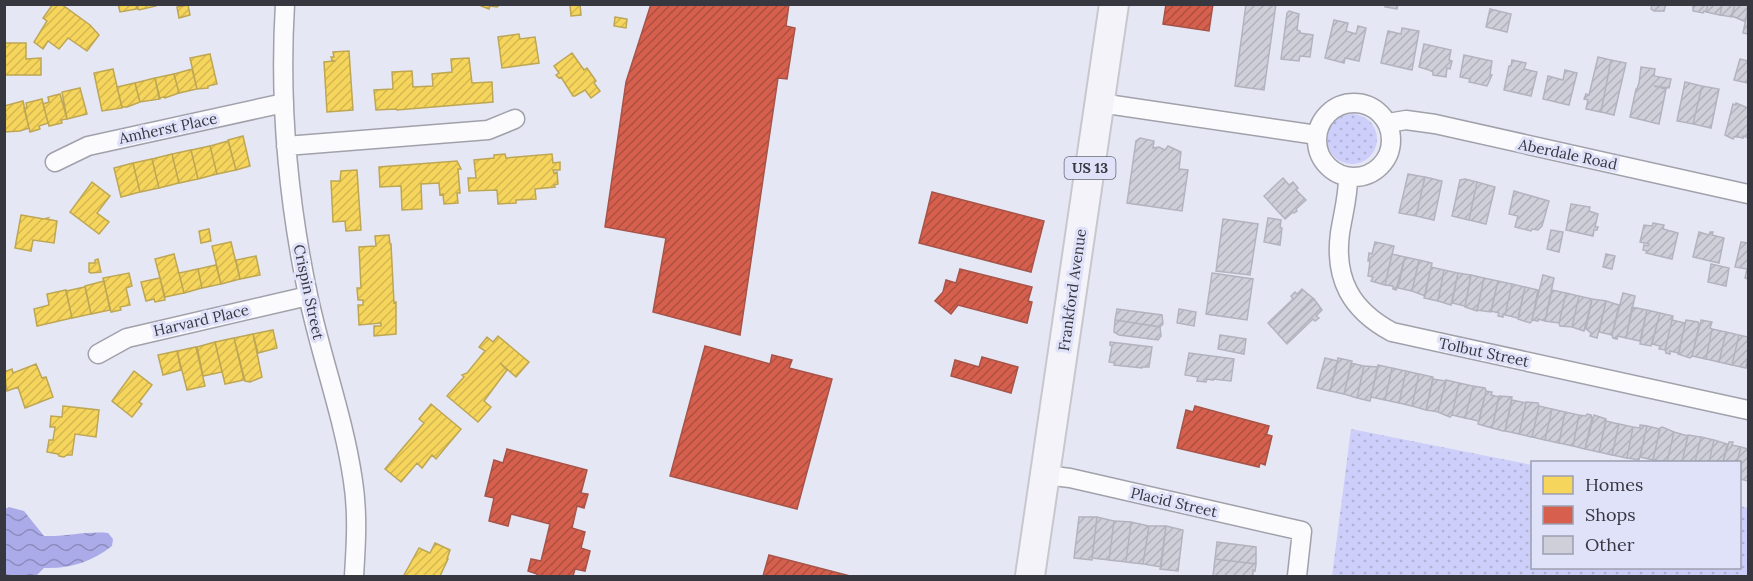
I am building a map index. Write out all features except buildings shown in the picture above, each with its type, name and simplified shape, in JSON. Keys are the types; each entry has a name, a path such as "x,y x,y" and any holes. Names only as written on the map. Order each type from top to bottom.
{"main road":[{"name":"Frankford Avenue","path":"1030,576 1114,4"}],"street":[{"name":"Crispin Street","path":"285,4 284,103 294,221 308,296 353,481 357,514 354,576"},
{"name":"Amherst Place","path":"55,162 88,146 284,103"},
{"path":"1100,103 1317,135"},
{"path":"1355,103 1368,105 1379,112 1388,123 1392,143 1384,162 1368,175 1348,178 1334,172 1323,163 1317,149 1317,135 1321,122 1329,111 1341,105 1355,103"},
{"path":"286,146 488,130 515,119"},
{"name":"Aberdale Road","path":"1388,123 1406,120 1435,124 1749,194"},
{"name":"Tolbut Street","path":"1348,178 1348,192 1338,254 1342,279 1354,301 1368,317 1392,332 1749,410"},
{"name":"Harvard Place","path":"98,354 127,338 308,296"},
{"name":"Placid Street","path":"1045,475 1081,481 1302,531 1297,576"}],"shaded area":[{"path":"1347,114 1357,114 1370,121 1377,134 1377,144 1370,157 1357,164 1347,164 1338,160 1331,153 1327,144 1327,134 1331,125 1338,118"},
{"path":"1351,429 1531,465 1531,569 1741,569 1741,506 1748,508 1748,576 1332,576"}],"water":[{"path":"9,507 24,511 44,536 108,533 113,539 112,546 88,560 71,566 44,568 36,576 5,576 5,509"}]}
